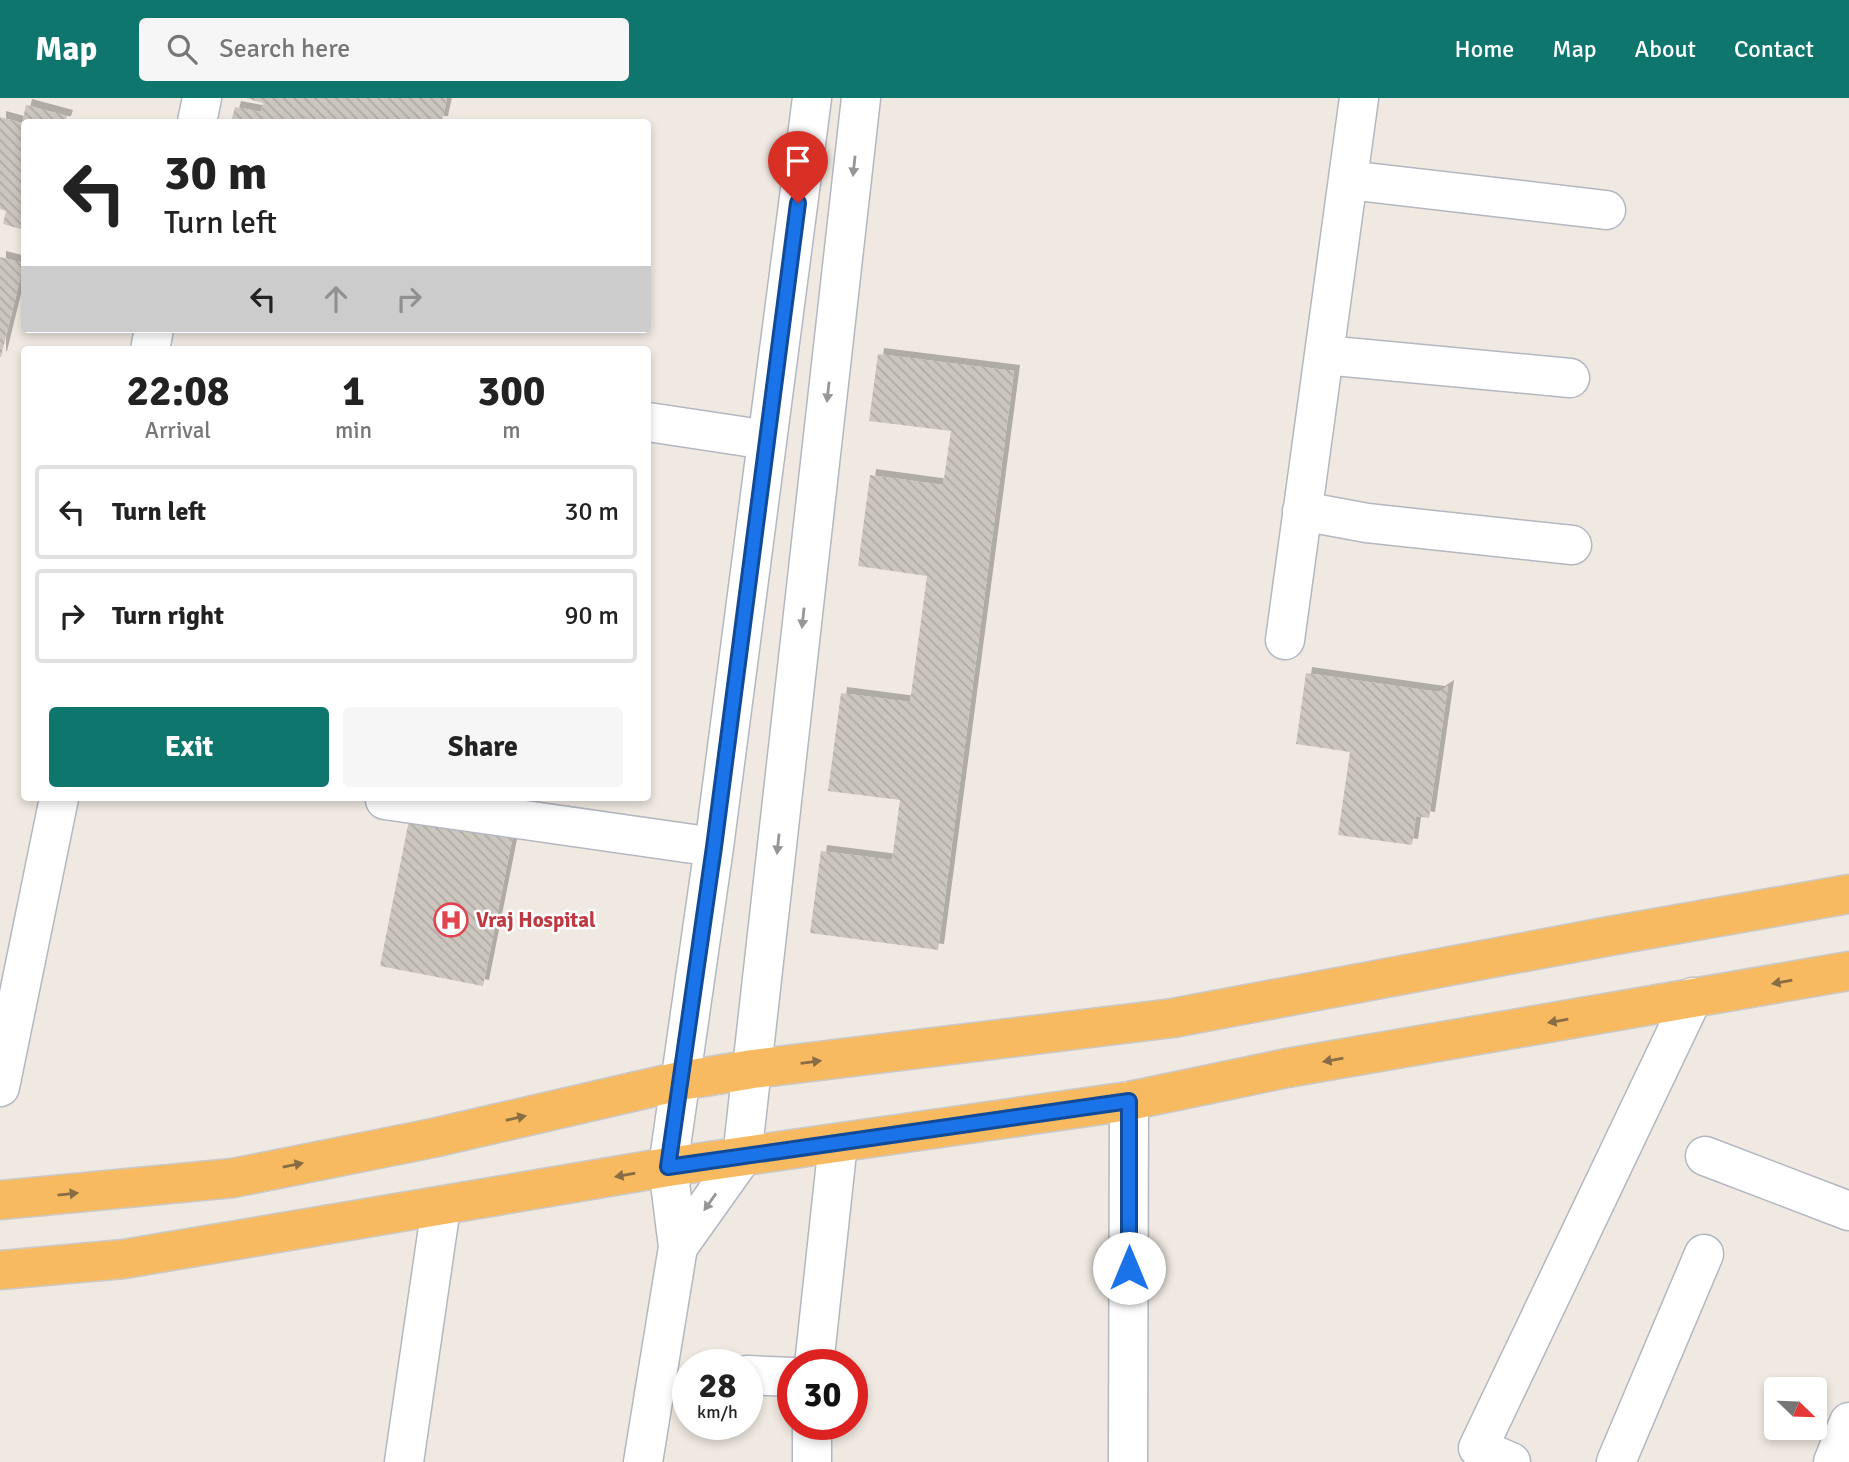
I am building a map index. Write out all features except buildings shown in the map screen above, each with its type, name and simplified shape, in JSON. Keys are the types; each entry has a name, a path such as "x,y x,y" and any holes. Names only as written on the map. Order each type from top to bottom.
{"highway":[{"path":"0,1200 233,1178 433,1138 680,1080 1173,1018 1849,894"},
{"path":"0,1270 124,1259 441,1208 668,1167 1129,1101 1287,1068 1849,971"}],"street":[{"path":"198,119 202,98"},
{"path":"673,1349 678,1247 668,1167 714,847 812,98"},
{"path":"678,1247 742,1157 861,98"},
{"path":"1285,640 1359,98"},
{"path":"1348,180 1606,210"},
{"path":"1324,355 1570,379"},
{"path":"651,422 767,439"},
{"path":"1303,511 1367,523 1572,545"},
{"path":"0,1087 58,801"},
{"path":"393,801 714,847"},
{"path":"1511,1462 1478,1448 1693,998"},
{"path":"1128,1462 1129,1101"},
{"path":"816,1349 838,1143"},
{"path":"1705,1156 1849,1211"},
{"path":"404,1462 441,1208"},
{"path":"1616,1462 1704,1254"},
{"path":"643,1462 672,1373"},
{"path":"1833,1462 1849,1422"},
{"path":"812,1440 812,1462"}],"place":[{"name":"Vraj Hospital","path":"451,920"}],"route":[{"path":"798,203 714,847 668,1167 1129,1101 1129,1268"}]}
